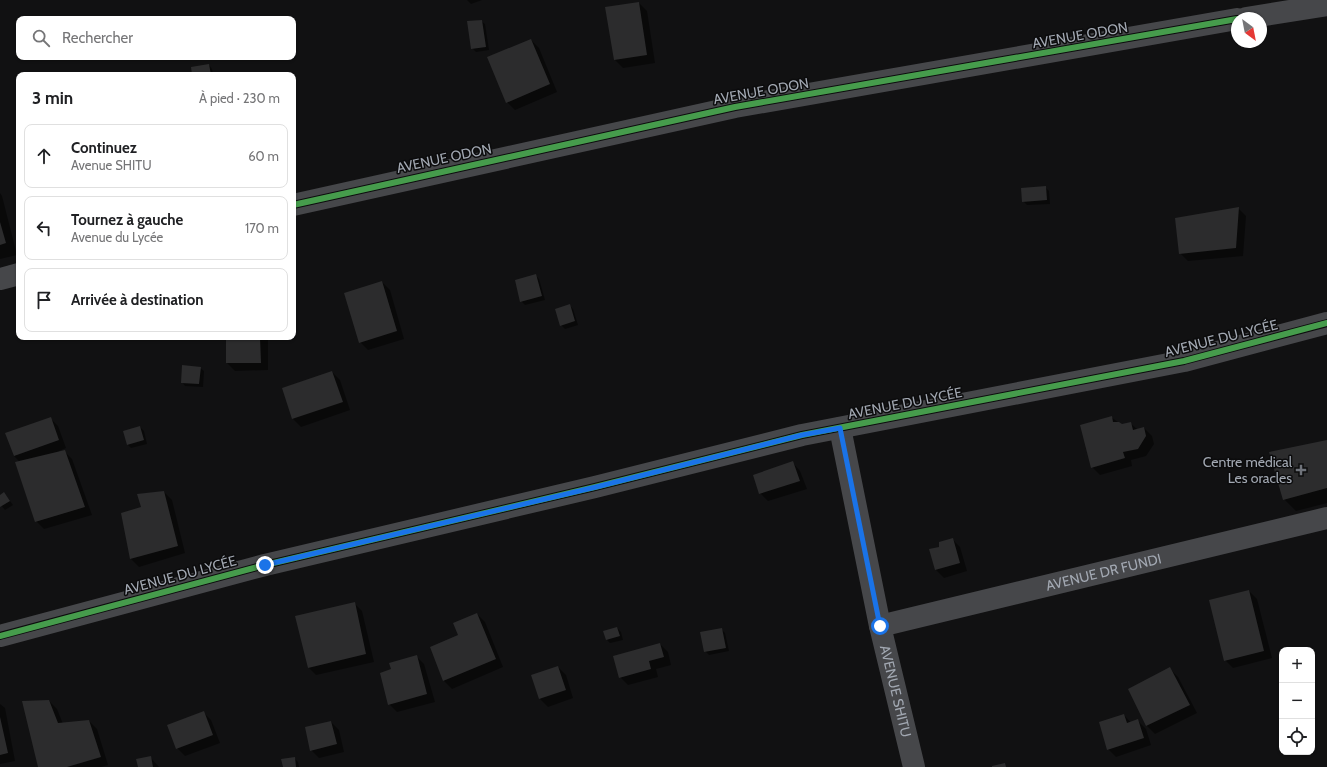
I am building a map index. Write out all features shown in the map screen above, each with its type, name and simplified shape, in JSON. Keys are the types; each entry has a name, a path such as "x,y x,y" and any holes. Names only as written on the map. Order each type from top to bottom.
{"street":[{"path":"1267,15 1327,5"},
{"name":"AVENUE ODON","path":"296,204 735,107 1231,20"},
{"path":"0,279 16,275"},
{"name":"AVENUE DU LYCÉE","path":"0,636 265,565 596,487 802,435 1184,361 1327,323"},
{"name":"AVENUE SHITU","path":"840,428 880,626 914,767"},
{"name":"AVENUE DR FUNDI","path":"880,626 1327,518"}],"building":[{"path":"639,2 647,55 614,60 605,7"},
{"path":"482,20 486,47 471,49 467,21"},
{"path":"531,39 550,84 506,103 487,57"},
{"path":"209,64 210,72 192,72 191,67"},
{"path":"1046,186 1047,200 1022,202 1021,188"},
{"path":"1239,207 1236,248 1179,254 1175,218"},
{"path":"0,222 6,243 0,245"},
{"path":"536,274 542,296 520,302 515,280"},
{"path":"382,281 397,331 359,343 344,293"},
{"path":"570,304 575,321 560,326 555,309"},
{"path":"226,340 260,340 261,363 226,363"},
{"path":"182,365 201,367 199,384 181,383"},
{"path":"332,371 343,402 292,419 282,388"},
{"path":"1112,416 1113,422 1119,422 1122,424 1131,422 1133,430 1144,427 1146,436 1138,449 1123,452 1125,458 1091,468 1080,425"},
{"path":"51,417 59,440 14,456 5,433"},
{"path":"140,426 144,440 127,445 123,431"},
{"name":"Centre médical Les oracles","path":"1327,440 1327,488 1283,500 1269,452"},
{"path":"65,450 85,507 35,522 15,462"},
{"path":"793,461 800,481 759,494 753,475"},
{"path":"164,491 178,546 130,559 121,513 141,507 137,494"},
{"path":"4,492 10,501 0,507 0,495"},
{"path":"953,538 960,563 935,570 929,549 939,547 939,542"},
{"path":"1249,590 1264,651 1224,661 1209,600"},
{"path":"355,602 366,654 308,668 295,616"},
{"path":"477,613 496,659 443,681 430,647 458,635 453,623"},
{"path":"617,627 620,636 606,640 603,631"},
{"path":"722,628 726,648 704,652 700,632"},
{"path":"660,643 664,657 649,661 651,669 619,678 613,656"},
{"path":"417,655 427,694 388,705 380,673 391,669 389,663"},
{"path":"558,666 566,690 539,699 531,675"},
{"path":"1170,667 1190,705 1146,726 1128,689"},
{"path":"49,700 58,723 89,720 101,757 67,767 38,767 22,701"},
{"path":"204,711 213,735 176,749 167,725"},
{"path":"1124,714 1127,723 1138,719 1144,738 1107,750 1099,722"},
{"path":"0,717 8,753 0,755"},
{"path":"331,721 337,744 310,751 305,727"},
{"path":"151,756 153,767 138,767 136,759"},
{"path":"295,757 296,767 283,767 281,759"},
{"path":"1005,763 1006,767 992,767 992,766"}],"cycle path":[{"path":"296,204 735,107 1231,20"},
{"path":"0,636 265,565 595,487 802,435 1184,361 1327,323"}],"place":[{"name":"Centre médical Les oracles","path":"1301,470"}],"route":[{"path":"265,565 596,487 802,435 840,428 880,626"}]}
